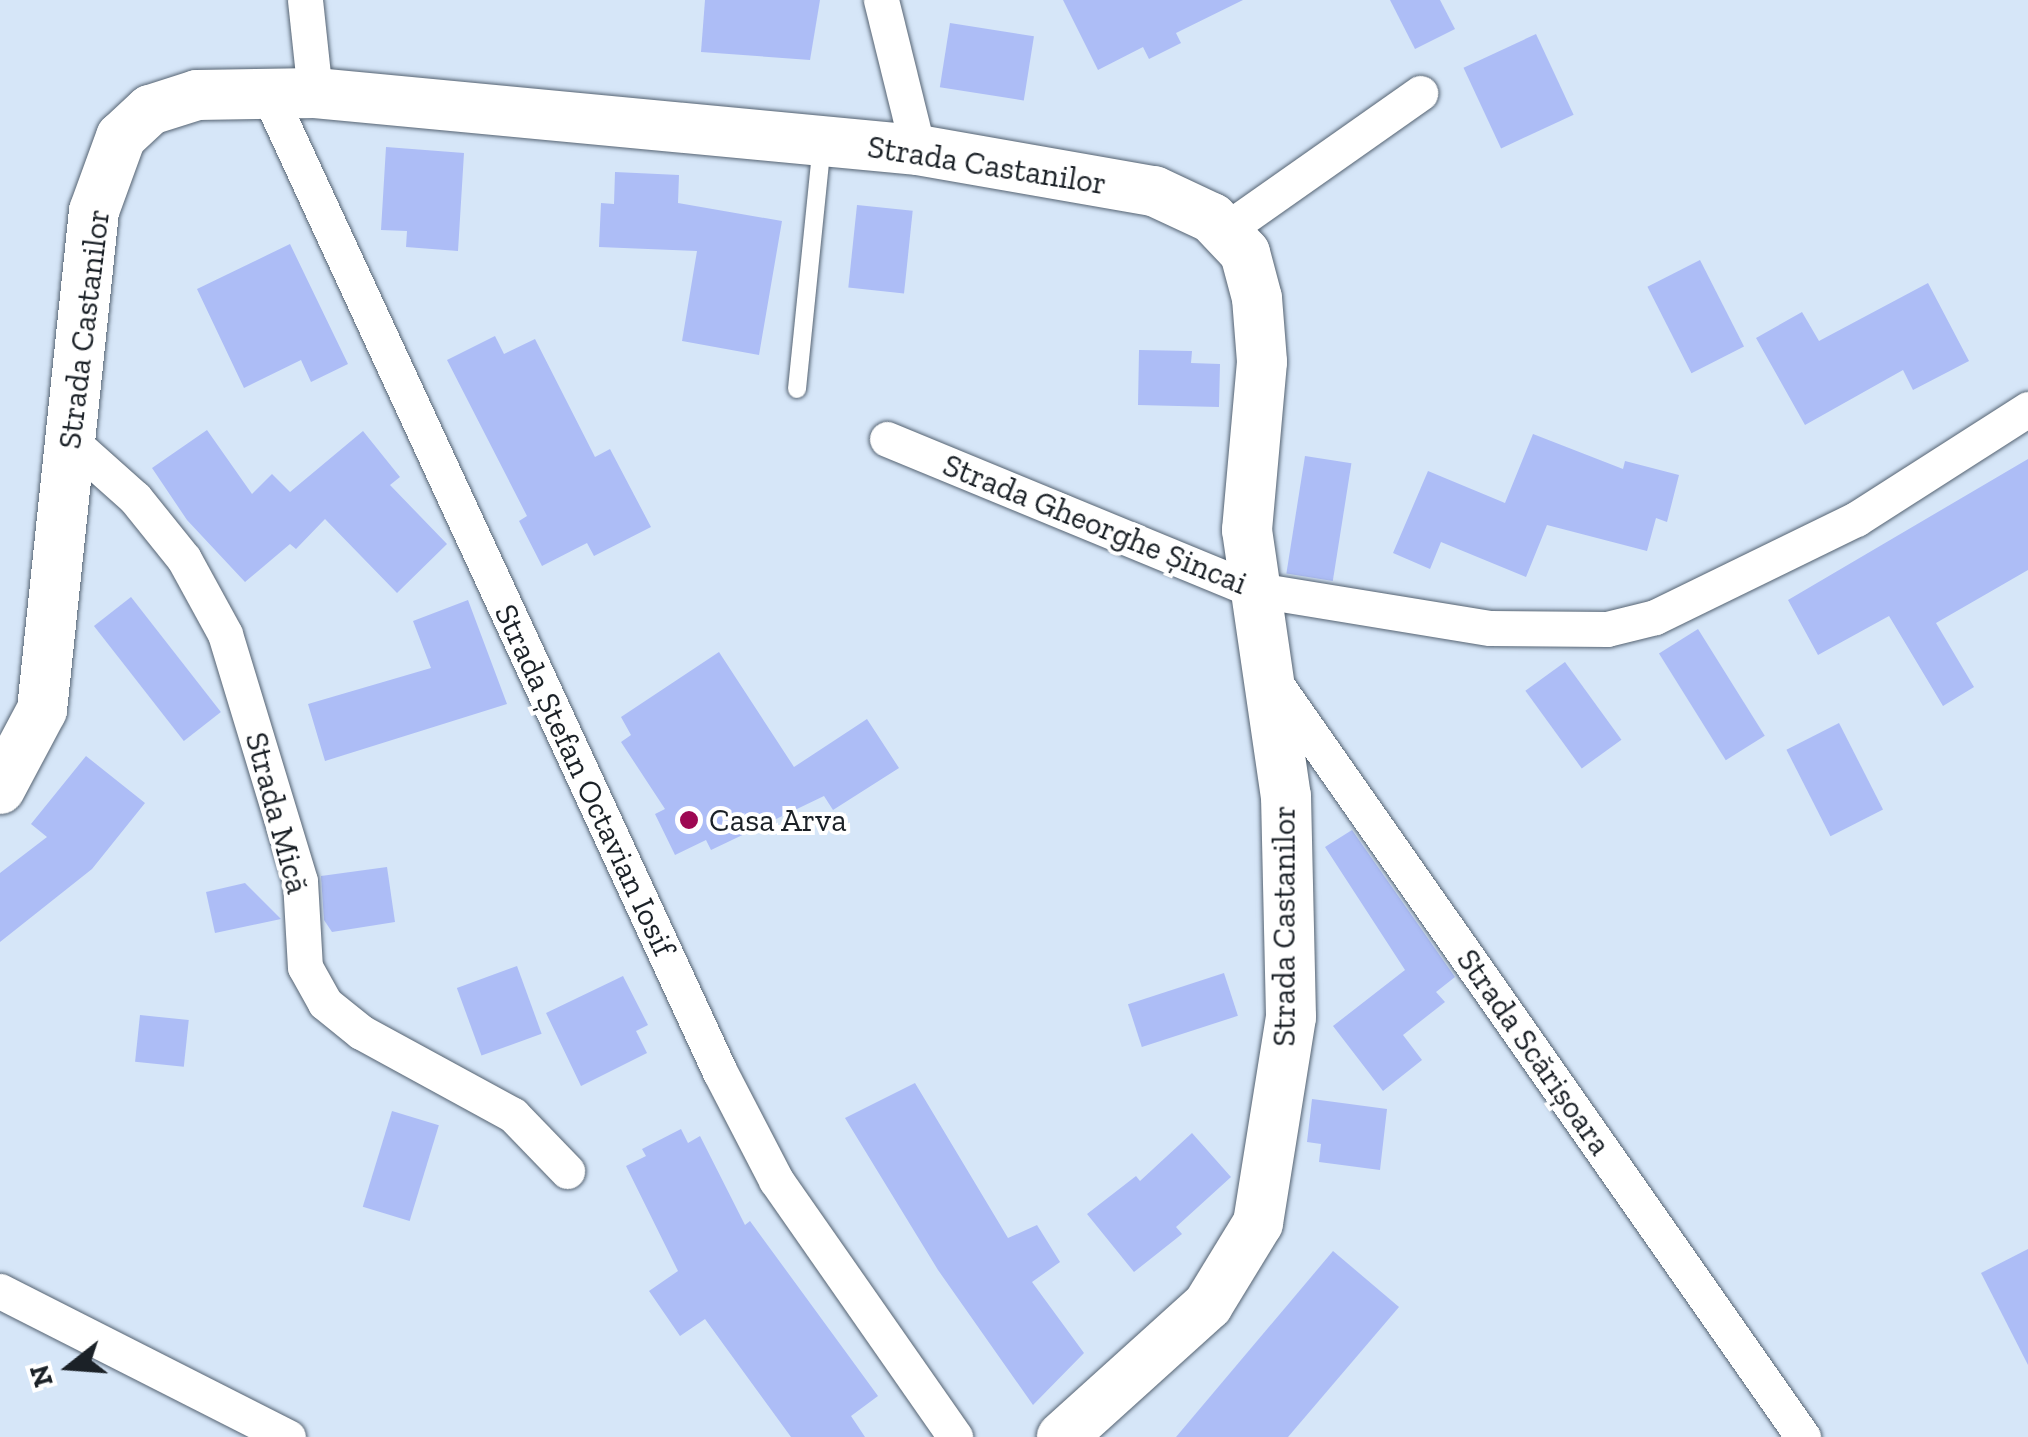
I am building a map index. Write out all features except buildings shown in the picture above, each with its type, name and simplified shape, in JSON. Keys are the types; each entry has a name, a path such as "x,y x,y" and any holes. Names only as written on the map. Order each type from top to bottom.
{"street":[{"name":"Strada Ștefan Octavian Iosif","path":"305,0 292,93 720,1072 776,1180 954,1437"},
{"path":"880,0 918,150"},
{"name":"Strada Castanilor","path":"0,789 42,710 94,211 121,137 150,110 197,96 292,93 918,150 1154,191 1224,231 1245,254 1261,346 1247,530 1251,589 1286,796 1291,1018 1258,1223 1208,1305 1062,1437"},
{"path":"1224,231 1420,93"},
{"name":"Strada Gheorghe Șincai","path":"887,438 1251,589 1490,628 1607,628 1655,617 1856,519 2028,409"},
{"name":"Strada Mică","path":"70,440 135,498 184,559 225,634 300,881 305,967 325,1003 361,1032 513,1115 567,1171"},
{"name":"Strada Scărișoara","path":"1265,668 1803,1437"},
{"path":"0,1292 288,1437"}],"lane":[{"path":"798,389 822,141"}],"place":[{"name":"Casa Arva","path":"689,820"}]}
